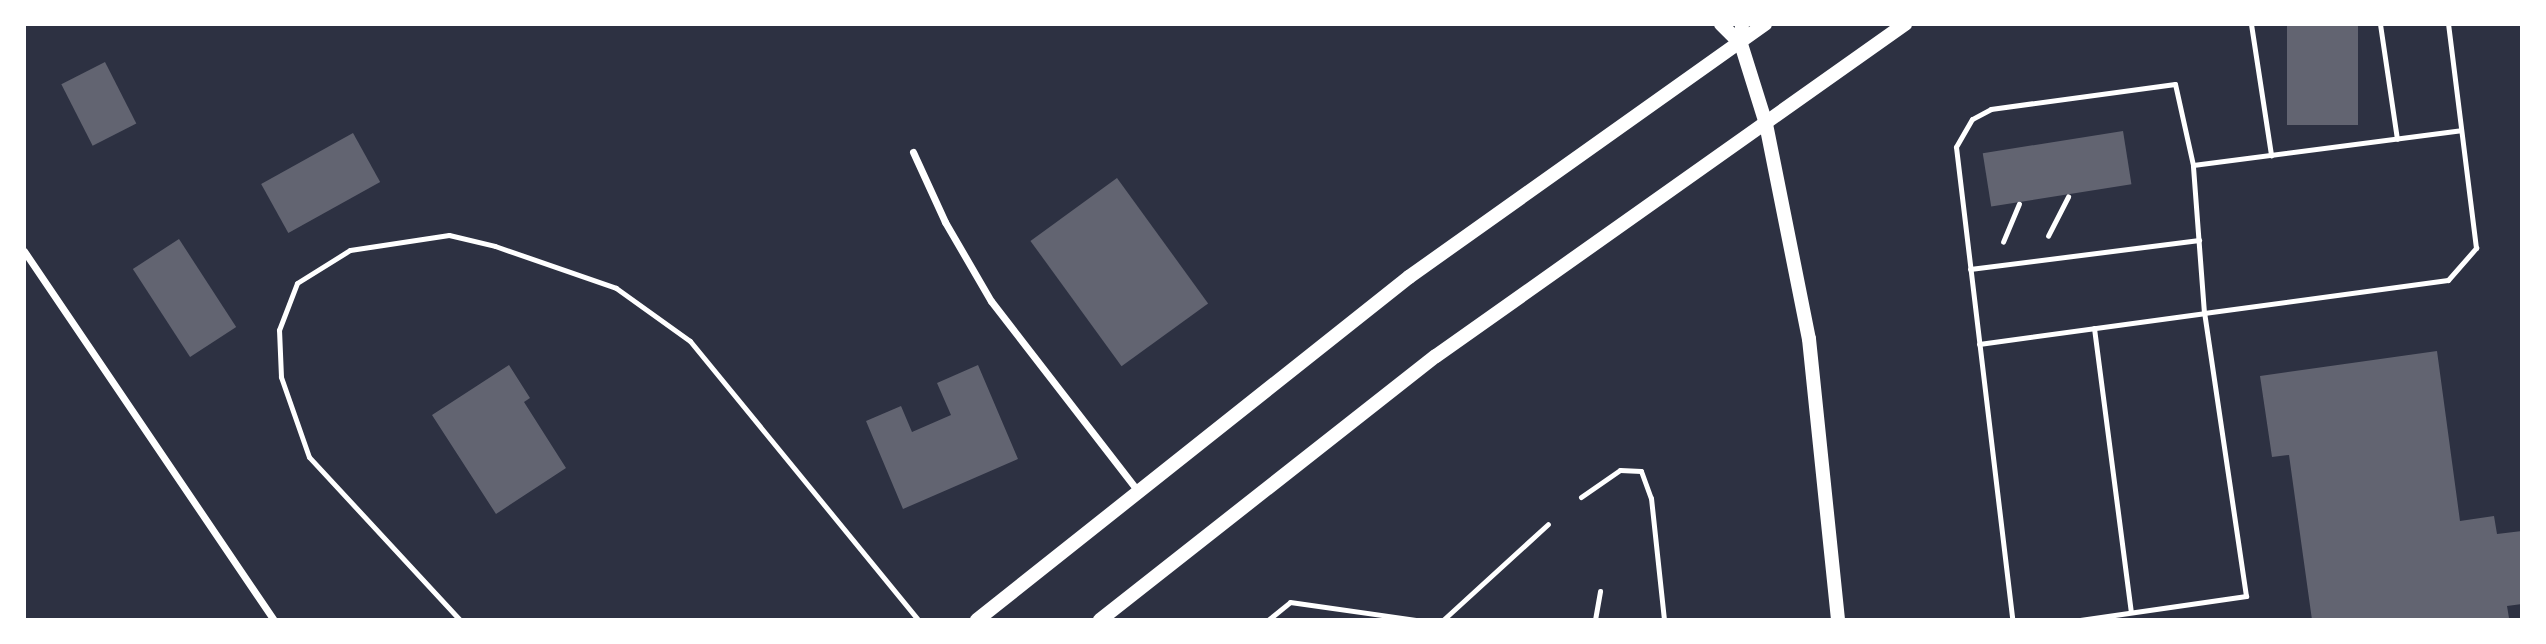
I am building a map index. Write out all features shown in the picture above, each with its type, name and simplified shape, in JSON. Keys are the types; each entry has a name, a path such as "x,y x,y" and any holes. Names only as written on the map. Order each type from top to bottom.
{"main road":[{"path":"1721,24 1741,44"},
{"path":"1742,24 1741,44 1766,124 1809,339 1838,620"},
{"path":"977,620 1409,277 1655,100 1741,44 1765,24"},
{"path":"1100,620 1436,356 1905,24"}],"street":[{"path":"913,152 945,222 990,301 1138,491"},
{"path":"24,251 274,620"}],"lane":[{"path":"2251,24 2271,155"},
{"path":"2380,24 2397,139"},
{"path":"1979,344 2448,280 2476,248 2448,24"},
{"path":"2012,620 1956,147 1972,120 1991,109 2175,84 2193,165 2204,313 2246,596 2080,620"},
{"path":"2193,165 2461,130"},
{"path":"460,620 309,457 281,377 279,330 297,283 349,250 449,235 495,246 616,288 690,341 918,620"},
{"path":"1970,269 2199,240"},
{"path":"2094,328 2131,612"},
{"path":"1581,497 1620,470 1641,471 1651,498 1664,620"},
{"path":"1443,620 1548,524"},
{"path":"1268,620 1290,602 1416,620"}],"path":[{"path":"2036,260 2068,197"},
{"path":"1992,266 2019,204"},
{"path":"1595,620 1600,591"}],"building":[{"path":"2287,24 2358,24 2358,125 2287,125"},
{"path":"105,62 136,123 93,146 61,84"},
{"path":"2123,131 2131,184 1991,207 1983,153"},
{"path":"353,133 380,182 288,233 261,184"},
{"path":"1117,178 1208,303 1122,366 1030,241"},
{"path":"179,239 236,327 190,357 133,269"},
{"path":"2437,351 2460,521 2494,516 2497,534 2522,531 2522,604 2507,606 2509,618 2501,620 2312,620 2289,455 2272,457 2260,376"},
{"path":"509,365 530,398 524,402 566,468 496,514 432,415"},
{"path":"978,365 1018,459 903,509 866,421 901,406 912,432 951,415 937,383"}]}
